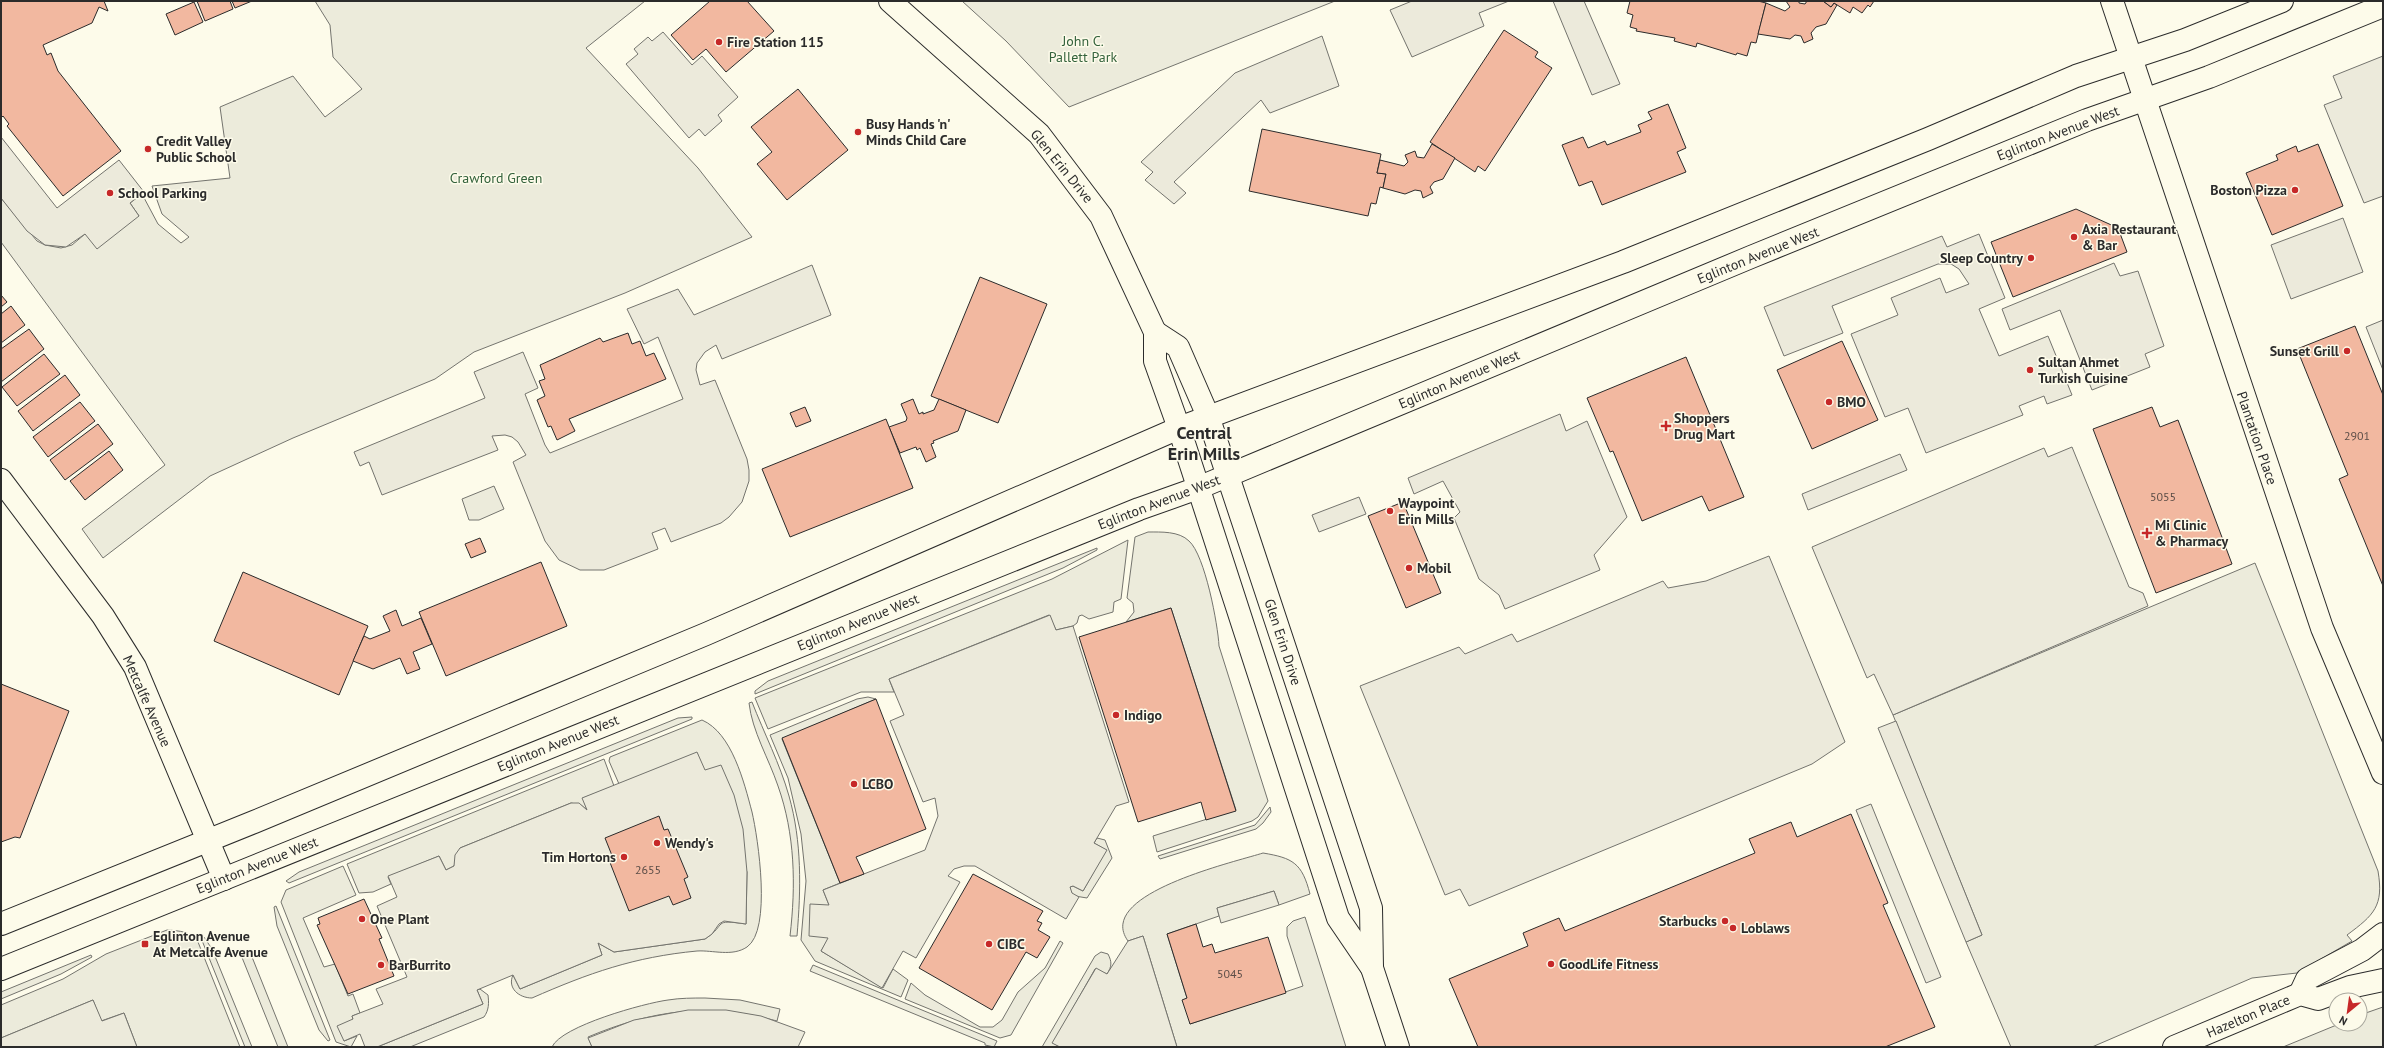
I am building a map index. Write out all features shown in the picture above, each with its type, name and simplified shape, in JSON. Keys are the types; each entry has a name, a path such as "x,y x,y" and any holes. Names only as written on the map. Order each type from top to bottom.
{"main road":[{"name":"Glen Erin Drive","path":"890,1 1039,134 1101,216 1155,332 1155,361 1179,428 1338,918 1372,968 1398,1047"},
{"name":"Plantation Place","path":"2112,1 2146,99 2228,354 2322,628 2383,773"},
{"path":"1,924 706,634 1208,416 1623,262 1928,139 2076,76 2185,40 2282,1"},
{"name":"Eglinton Avenue West","path":"1,969 1139,508 1198,488 1766,251 2080,123 2209,77 2383,6"},
{"name":"Glen Erin Drive","path":"1155,332 1178,347 1208,416 1371,908 1372,968"},
{"name":"Metcalfe Avenue","path":"1,480 102,616 135,667 224,879"},
{"name":"Hazelton Place","path":"2300,994 2307,979 2362,950 2383,934"},
{"name":"Hazelton Place","path":"2174,1047 2300,994 2318,999 2350,987 2383,980"}],"green space":[{"name":"Crawford Green","path":"315,1 645,1 586,48 698,168 752,237 625,293 474,352 435,379 293,438 210,476 103,558 82,529 165,465 1,242 1,198 37,241 45,245 61,248 72,245 85,234 139,216 130,203 142,194 158,224 181,243 189,237 162,214 152,186 230,178 220,107 293,76 325,117 362,89 333,57 330,25"},
{"name":"John C. Pallett Park","path":"962,1 1335,1 1069,107 1006,41"},
{"path":"494,486 504,509 479,520 469,520 462,499"},
{"path":"1148,532 1180,535 1189,541 1200,560 1210,591 1219,646 1268,801 1258,817 1252,821 1157,852 1153,836 1236,810 1171,608 1126,622 1134,612 1133,603 1127,598 1135,537"},
{"path":"1128,540 1121,599 1114,602 1113,612 1089,619 1082,615 1079,616 1077,623 1073,626 1056,630 1049,615 889,679 894,692 861,692 768,729 755,698 1052,579"},
{"path":"1097,548 1097,550 1063,568 755,694 755,691 768,681"},
{"path":"2255,563 2378,871 2379,893 2375,909 2364,921 2347,935 2352,941 2297,973 2252,978 2092,1047 2011,1047 1966,942 1982,935 1893,715"},
{"path":"868,697 876,699 782,739 840,883 823,890 829,905 829,938 821,951 883,988 893,969 908,980 901,997 815,961 801,940 806,881 801,834 788,778 770,735 857,699"},
{"path":"752,702 781,772 793,813 798,848 800,883 797,936 790,936 793,898 793,860 788,823 778,786 754,724 749,703"},
{"path":"692,717 692,719 289,883 286,881 299,872 678,718"},
{"path":"702,720 712,726 729,747 741,773 752,812 760,862 761,883 759,922 755,937 747,947 735,952 697,951 653,957 612,967 532,998 527,998 519,994 513,988 513,975 520,989 602,955 598,943 614,952 705,939 721,924 728,922 746,924 747,872 697,753 619,784 609,761 610,757"},
{"path":"604,759 614,786 583,798 587,810 581,805 571,803 460,848 454,866 446,870 439,856 388,877 391,884 373,892 359,893 347,864"},
{"path":"1270,807 1271,812 1263,823 1256,829 1160,859 1158,856 1255,825"},
{"path":"1097,838 1105,840 1112,858 1087,898 1075,896 1070,891 1070,887 1073,886 1083,891 1106,850 1094,843"},
{"path":"1263,853 1282,857 1295,864 1304,875 1310,894 1279,905 1274,891 1217,908 1219,916 1167,934 1187,998 1190,1024 1303,986 1287,936 1287,927 1293,921 1305,917 1346,1047 1177,1047 1143,936 1128,941 1123,924 1131,909 1148,895 1199,872"},
{"path":"343,866 356,895 303,918 324,967 335,964 348,996 353,994 360,1013 352,1016 353,1019 344,1041 357,1036 351,1047 336,1042 281,902 286,890"},
{"path":"276,906 330,1040 328,1041 319,1030 277,926 274,907"},
{"path":"167,930 180,931 188,934 195,938 198,942 240,1047 137,1047 124,1013 101,1021 93,1000 1,1038 1,1005 63,979 106,954"},
{"path":"204,937 212,949 252,1047 245,1047 201,938"},
{"path":"1060,941 1063,943 1011,1035 1000,1038 905,999 911,983 925,995 980,1027 993,1027 1002,1020 1018,992 1045,968"},
{"path":"250,952 288,1047 278,1047 241,955"},
{"path":"1101,952 1108,954 1110,959 1111,966 1107,974 1095,969 1053,1043 1060,1047 1042,1047 1095,956"},
{"path":"91,955 92,957 61,974 1,999 1,992"},
{"path":"813,965 997,1041 994,1047 985,1045 985,1043 810,971"},
{"path":"480,989 488,995 487,1012 484,1017 410,1047 377,1047 483,1004 477,990"},
{"path":"682,998 740,1000 780,1009 777,1021 752,1015 728,1012 704,1011 658,1015 635,1020 588,1037 592,1047 552,1047 559,1039 571,1031 605,1017 657,1002"},
{"path":"2383,1007 2383,1047 2283,1047 2328,1029 2328,1032 2368,1032 2368,1012"}],"shaded area":[{"path":"1412,1 1509,1 1479,13 1484,26 1412,57 1390,10"},
{"path":"1553,1 1584,1 1620,84 1592,95"},
{"path":"663,32 692,65 702,56 738,97 718,115 722,121 705,136 699,129 689,138 626,64 638,54 634,49 648,37 652,41"},
{"path":"1322,36 1339,86 1270,113 1261,100 1174,182 1186,193 1174,204 1145,180 1153,172 1141,162 1235,73"},
{"path":"2383,56 2383,196 2364,203 2324,105 2342,98 2333,76"},
{"name":"School Parking","path":"1,137 57,208 119,160 144,192 130,203 139,216 97,249 85,234 66,247 45,245 27,231 1,198"},
{"path":"2343,218 2363,272 2291,299 2271,245"},
{"path":"1979,234 2005,298 1979,309 1999,356 2048,336 2072,395 2047,404 2044,396 2019,406 2023,415 1926,453 1908,408 1885,417 1851,334 1898,315 1891,298 1940,278 1946,293 1969,284 1959,269 1951,264 1938,264 1832,306 1843,333 1784,356 1764,307 1942,236 1947,247"},
{"path":"2114,263 2120,276 2138,271 2164,346 2145,354 2150,367 2092,390 2060,310 2010,330 2002,309"},
{"path":"812,265 831,315 722,359 716,345 705,352 697,363 696,370 700,385 715,380 747,459 749,481 742,502 729,517 721,523 671,542 665,528 652,533 658,549 604,570 580,570 559,560 545,541 513,462 526,455 518,442 512,437 505,435 492,436 498,450 382,495 369,462 360,466 354,452 485,398 474,372 523,352 538,388 525,394 545,445 550,453 683,399 658,337 644,344 627,309 678,289 694,315"},
{"path":"2383,320 2383,370 2366,327"},
{"path":"1560,414 1566,431 1587,421 1627,517 1594,555 1600,570 1505,609 1499,595 1479,579 1454,518 1460,512 1443,481 1414,494 1408,478"},
{"path":"2072,447 2129,587 2143,593 2148,606 1893,715 1874,674 1867,678 1812,547 2044,448 2048,457"},
{"path":"1900,454 1907,470 1808,510 1802,494"},
{"path":"1359,497 1366,514 1319,532 1312,515"},
{"path":"1769,556 1845,742 1812,764 1469,906 1460,889 1445,895 1360,686 1459,647 1465,654 1512,634 1517,642 1663,581 1668,588 1706,581"},
{"path":"1050,615 1056,630 1073,626 1129,802 1116,806 1094,843 1107,850 1083,891 1073,886 1070,887 1072,893 1079,897 1066,919 975,866 964,866 954,869 948,876 960,882 916,958 903,951 882,988 821,951 828,938 809,936 810,904 829,905 823,890 925,850 938,816 935,798 923,802 890,721 904,715 889,679"},
{"path":"1896,721 1982,935 1966,942 1878,728"},
{"path":"697,752 705,770 721,765 734,795 743,829 747,872 746,924 724,921 719,924 712,934 705,939 614,952 598,943 602,955 520,989 513,975 477,990 483,1004 377,1047 365,1047 360,1034 344,1041 337,1026 353,1019 352,1016 383,1004 376,989 407,977 377,906 397,897 388,876 439,856 446,870 454,866 455,855 460,848 571,803 579,803 587,810 582,798"},
{"path":"1871,804 1941,977 1926,983 1856,810"},
{"path":"1274,891 1279,905 1221,923 1217,908"},
{"path":"1143,936 1177,1047 1060,1047 1052,1043 1096,968 1107,974 1128,941"},
{"path":"93,1000 102,1021 124,1013 137,1047 1,1047 1,1038"},
{"path":"688,1010 726,1010 761,1016 805,1032 798,1047 592,1047 588,1038 634,1020"}],"building":[{"path":"1,1 104,1 108,11 99,7 92,23 43,45 47,55 51,53 58,71 121,151 63,196 7,126 9,124 3,116 1,118"},
{"path":"197,1 230,1 233,9 205,21"},
{"path":"232,1 252,1 235,8"},
{"name":"Fire Station 115","path":"710,1 747,1 774,31 726,72 706,49 693,60 671,35"},
{"path":"1630,1 1758,1 1766,3 1756,43 1751,42 1747,56 1737,53 1736,55 1697,43 1696,47 1674,41 1675,38 1636,31 1637,29 1630,27 1633,15 1627,13"},
{"path":"1786,1 1799,1 1799,3 1805,4 1807,1 1823,1 1831,7 1834,3 1837,5 1826,24 1816,27 1811,33 1813,39 1804,43 1801,36 1795,35 1790,39 1758,34 1766,3 1785,11 1790,7"},
{"path":"1823,1 1874,1 1870,7 1868,5 1862,13 1853,7 1850,13 1834,3 1831,7"},
{"path":"194,2 203,22 175,35 166,14"},
{"path":"1504,30 1538,52 1535,57 1552,68 1485,171 1478,166 1475,172 1430,142"},
{"path":"798,89 848,150 787,200 757,164 772,152 751,127"},
{"path":"1668,104 1686,148 1677,152 1686,172 1602,205 1592,181 1579,186 1562,145 1583,137 1588,148 1605,141 1607,145 1641,132 1638,125 1652,119 1648,112"},
{"path":"1262,129 1381,154 1377,173 1386,174 1383,188 1380,187 1376,204 1371,203 1368,216 1249,191"},
{"path":"1432,144 1455,158 1443,179 1434,182 1430,187 1433,193 1423,198 1421,191 1415,190 1405,194 1383,188 1386,174 1377,173 1380,160 1404,166 1408,162 1405,155 1415,151 1417,157 1424,158"},
{"path":"2318,144 2343,206 2272,235 2246,173 2278,160 2276,155 2296,146 2298,152"},
{"path":"2076,209 2118,228 2127,252 2013,297 1991,242"},
{"path":"980,277 1047,304 998,423 931,396"},
{"path":"1,295 7,302 1,307"},
{"path":"11,306 25,325 1,343 1,314"},
{"path":"2355,326 2383,395 2383,586 2339,479 2348,475 2297,349"},
{"path":"29,329 44,349 1,382 1,349"},
{"path":"628,333 632,344 640,341 646,356 654,353 666,379 569,419 575,431 557,440 551,426 548,427 537,400 545,396 539,381 545,379 540,365 600,338 603,342"},
{"path":"1842,341 1878,420 1812,449 1777,370"},
{"path":"44,354 60,374 17,406 2,387"},
{"path":"1686,357 1744,497 1709,511 1702,496 1642,521 1613,451 1610,452 1587,398"},
{"path":"65,375 80,395 33,431 18,411"},
{"path":"913,399 919,414 934,410 939,399 966,410 958,431 933,441 934,443 931,444 936,457 926,462 920,448 917,450 916,447 900,453 889,427 906,421 907,418 901,404"},
{"path":"80,402 95,421 48,457 33,437"},
{"path":"805,407 811,421 796,427 790,413"},
{"path":"2152,407 2160,427 2178,420 2232,564 2156,593 2093,429"},
{"path":"886,419 913,488 790,537 762,469"},
{"path":"98,424 113,444 65,480 50,460"},
{"path":"109,451 123,470 85,500 70,481"},
{"path":"1403,502 1441,593 1406,608 1368,516"},
{"path":"480,538 486,552 471,558 465,544"},
{"path":"541,562 567,626 446,676 419,612"},
{"path":"243,572 368,626 339,695 214,641"},
{"path":"1171,608 1236,811 1206,820 1201,802 1138,822 1079,637"},
{"path":"396,610 402,626 421,618 432,644 413,652 420,669 407,674 400,658 373,669 353,661 364,636 370,639 390,631 383,616"},
{"path":"1,684 69,711 20,838 15,837 1,842"},
{"name":"LCBO","path":"876,699 926,829 856,857 864,874 840,883 782,738"},
{"name":"Loblaws","path":"1851,814 1888,903 1883,905 1935,1027 1885,1047 1478,1047 1449,979 1528,946 1523,933 1559,918 1565,931 1755,853 1749,839 1791,822 1797,837"},
{"path":"659,816 664,830 668,829 688,877 684,879 691,898 673,905 669,896 629,911 609,860 613,858 605,838"},
{"name":"CIBC","path":"973,874 1043,911 1037,921 1042,923 1038,930 1050,937 1037,958 1026,952 992,1010 919,968"},
{"path":"364,899 382,938 379,939 394,976 348,994 317,925 320,924 318,918"},
{"path":"1196,924 1203,947 1212,944 1215,953 1268,937 1286,993 1190,1024 1182,1000 1187,998 1167,934"}],"place":[{"name":"Fire Station 115","path":"719,42"},
{"name":"Busy Hands 'n' Minds Child Care","path":"858,132"},
{"name":"Credit Valley Public School","path":"148,149"},
{"name":"Boston Pizza","path":"2295,190"},
{"name":"School Parking","path":"110,193"},
{"name":"Axia Restaurant & Bar","path":"2074,237"},
{"name":"Sleep Country","path":"2031,258"},
{"name":"Sunset Grill","path":"2347,351"},
{"name":"Sultan Ahmet Turkish Cuisine","path":"2030,370"},
{"name":"BMO","path":"1829,402"},
{"name":"Shoppers Drug Mart","path":"1666,426"},
{"name":"Waypoint Erin Mills","path":"1390,511"},
{"name":"Mi Clinic & Pharmacy","path":"2147,533"},
{"name":"Mobil","path":"1409,568"},
{"name":"Indigo","path":"1116,715"},
{"name":"LCBO","path":"854,784"},
{"name":"Wendy's","path":"657,843"},
{"name":"Tim Hortons","path":"624,857"},
{"name":"One Plant","path":"362,919"},
{"name":"Starbucks","path":"1725,921"},
{"name":"Loblaws","path":"1733,928"},
{"name":"Eglinton Avenue At Metcalfe Avenue","path":"145,944"},
{"name":"CIBC","path":"989,944"},
{"name":"GoodLife Fitness","path":"1551,964"},
{"name":"BarBurrito","path":"381,965"}],"district":[{"name":"Central Erin Mills","path":"1204,442"}]}
